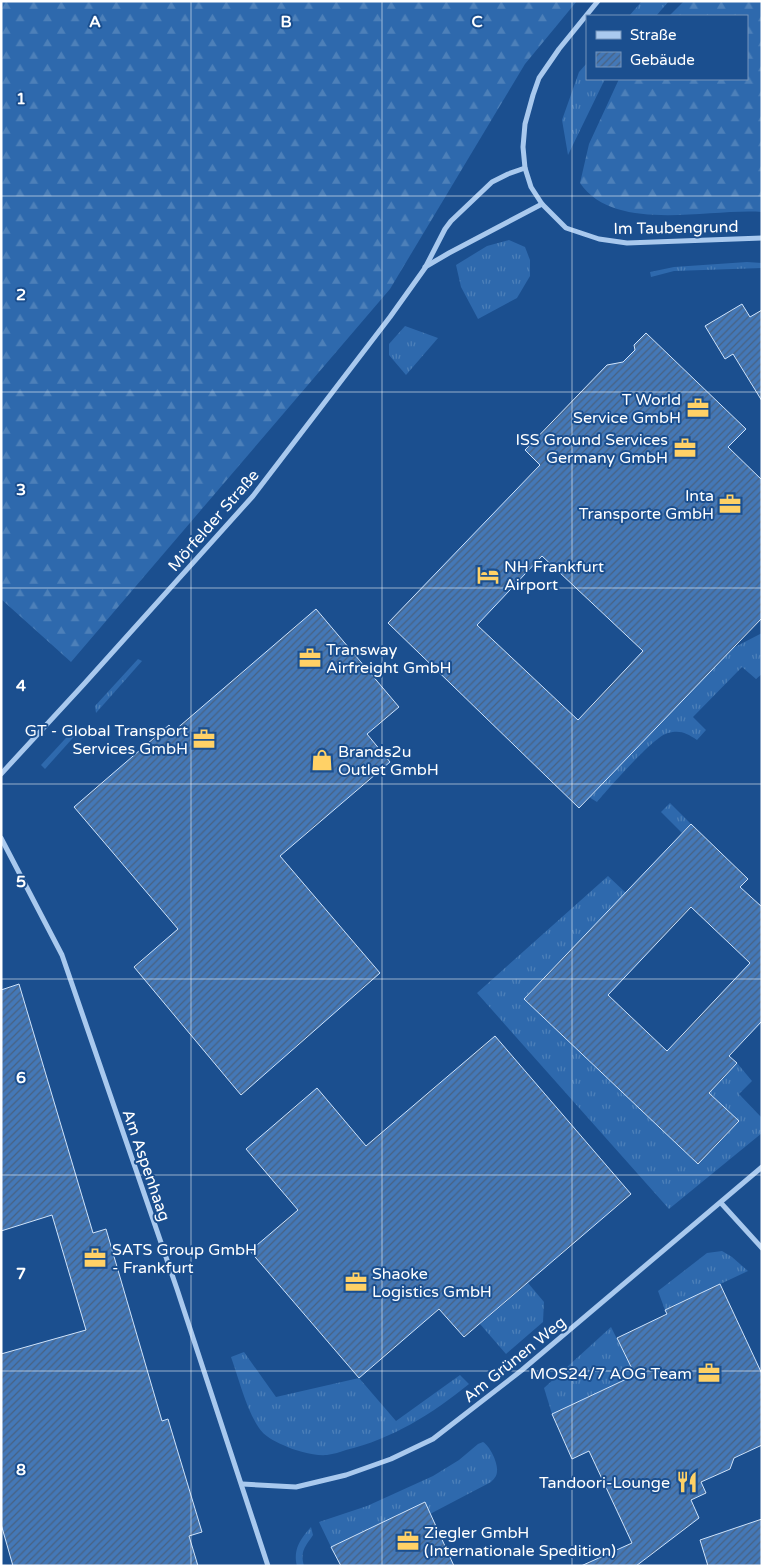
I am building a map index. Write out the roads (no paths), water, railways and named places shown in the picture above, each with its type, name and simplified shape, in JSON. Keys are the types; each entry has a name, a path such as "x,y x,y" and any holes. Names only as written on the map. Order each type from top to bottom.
{"street":[{"path":"587,15 598,1"},
{"path":"542,204 525,168 523,147 525,124 539,78 559,49 586,16"},
{"name":"Mörfelder Straße","path":"1,774 253,496 390,317 425,268 444,229 492,182 525,168"},
{"name":"Mörfelder Straße","path":"425,268 450,252 542,204"},
{"name":"Im Taubengrund","path":"542,204 566,228 599,240 627,243 762,238"},
{"name":"Am Aspenhaag","path":"1,838 62,954 242,1484 268,1566"},
{"name":"Am Grünen Weg","path":"242,1484 296,1487 338,1477 391,1459 433,1439 522,1370 762,1167"},
{"path":"721,1203 762,1248"}],"place":[{"name":"T World Service GmbH","path":"698,408"},
{"name":"ISS Ground Services Germany GmbH","path":"685,448"},
{"name":"Inta Transporte GmbH","path":"730,504"},
{"name":"NH Frankfurt Airport","path":"488,575"},
{"name":"Transway Airfreight GmbH","path":"310,658"},
{"name":"GT - Global Transport Services GmbH","path":"204,739"},
{"name":"Brands2u Outlet GmbH","path":"322,760"},
{"name":"SATS Group GmbH - Frankfurt","path":"95,1258"},
{"name":"Shaoke Logistics GmbH","path":"356,1282"},
{"name":"MOS24/7 AOG Team","path":"709,1373"},
{"name":"Tandoori-Lounge","path":"687,1482"},
{"name":"Ziegler GmbH (Internationale Spedition)","path":"408,1541"}]}
